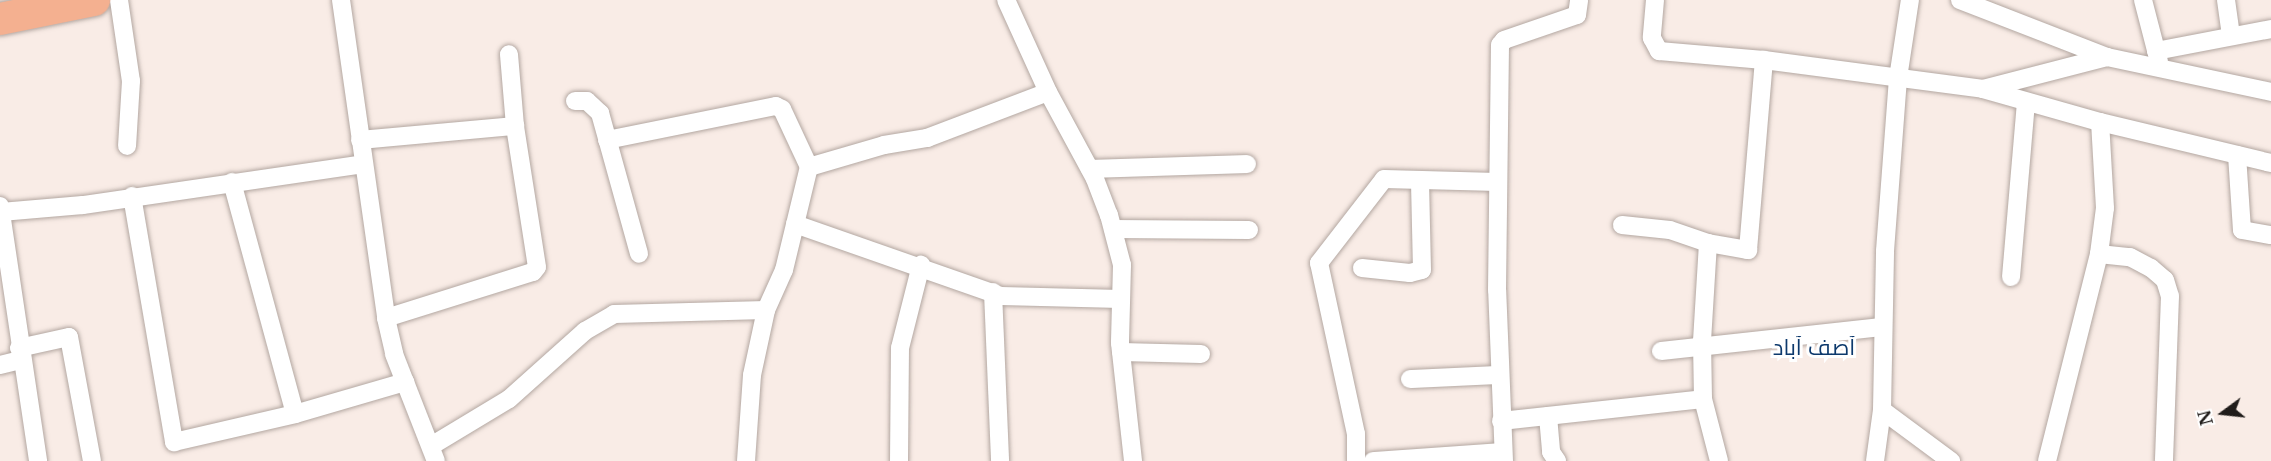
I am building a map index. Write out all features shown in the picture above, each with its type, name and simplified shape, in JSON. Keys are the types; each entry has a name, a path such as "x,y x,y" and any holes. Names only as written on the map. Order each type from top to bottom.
{"highway":[{"path":"0,19 94,0"}],"street":[{"path":"119,0 131,81 127,147"},
{"path":"341,0 386,318 405,382 433,454 509,399 585,331 614,314 766,310"},
{"path":"1006,0 1048,92 1090,169 1113,229 1122,265 1121,352 1133,461"},
{"path":"1373,461 1503,457 1499,375 1500,45 1504,40 1577,15 1579,0"},
{"path":"1655,0 1652,38 1659,51 1764,60 1983,89 2026,103 2271,163"},
{"path":"1875,461 1882,410 1882,327 1899,78 1910,0"},
{"path":"1960,0 2107,57 2271,92"},
{"path":"2143,0 2162,69"},
{"path":"2226,0 2231,35"},
{"path":"2156,51 2271,29"},
{"path":"386,318 533,272 537,267 515,126 508,54"},
{"path":"1983,89 2107,57"},
{"path":"1622,225 1670,230 1708,243 1748,250 1764,60"},
{"path":"809,167 884,145 927,138 1048,92"},
{"path":"575,101 594,104 607,140 639,254"},
{"path":"2011,277 2026,103"},
{"path":"607,140 776,106 782,109 809,167 784,270 766,310 752,375 746,461"},
{"path":"2047,461 2099,254 2106,208 2100,122"},
{"path":"360,140 515,126"},
{"path":"2237,155 2242,231 2271,235"},
{"path":"1,212 83,205 132,196 363,164"},
{"path":"1090,169 1247,164"},
{"path":"1356,461 1356,434 1319,263 1384,179 1498,182"},
{"path":"1362,268 1410,273 1422,270 1420,180"},
{"path":"232,182 295,414"},
{"path":"132,196 174,442 295,414 405,382"},
{"path":"0,206 20,354 38,461"},
{"path":"795,224 921,265 1002,296 1121,298"},
{"path":"1113,229 1249,230"},
{"path":"1708,243 1702,345 1703,399 1719,461"},
{"path":"2099,254 2130,257 2165,280 2168,288 2172,312 2164,461"},
{"path":"899,461 900,348 921,265"},
{"path":"993,292 999,461"},
{"path":"1661,351 1882,327"},
{"path":"0,365 20,354 69,337 92,461"},
{"path":"1121,352 1201,354"},
{"path":"1410,379 1499,375"},
{"path":"1501,421 1703,399"},
{"path":"1882,410 1952,461"},
{"path":"1548,416 1551,452 1557,461"}],"district":[{"name":"آصف آباد","path":"1814,348"}]}
